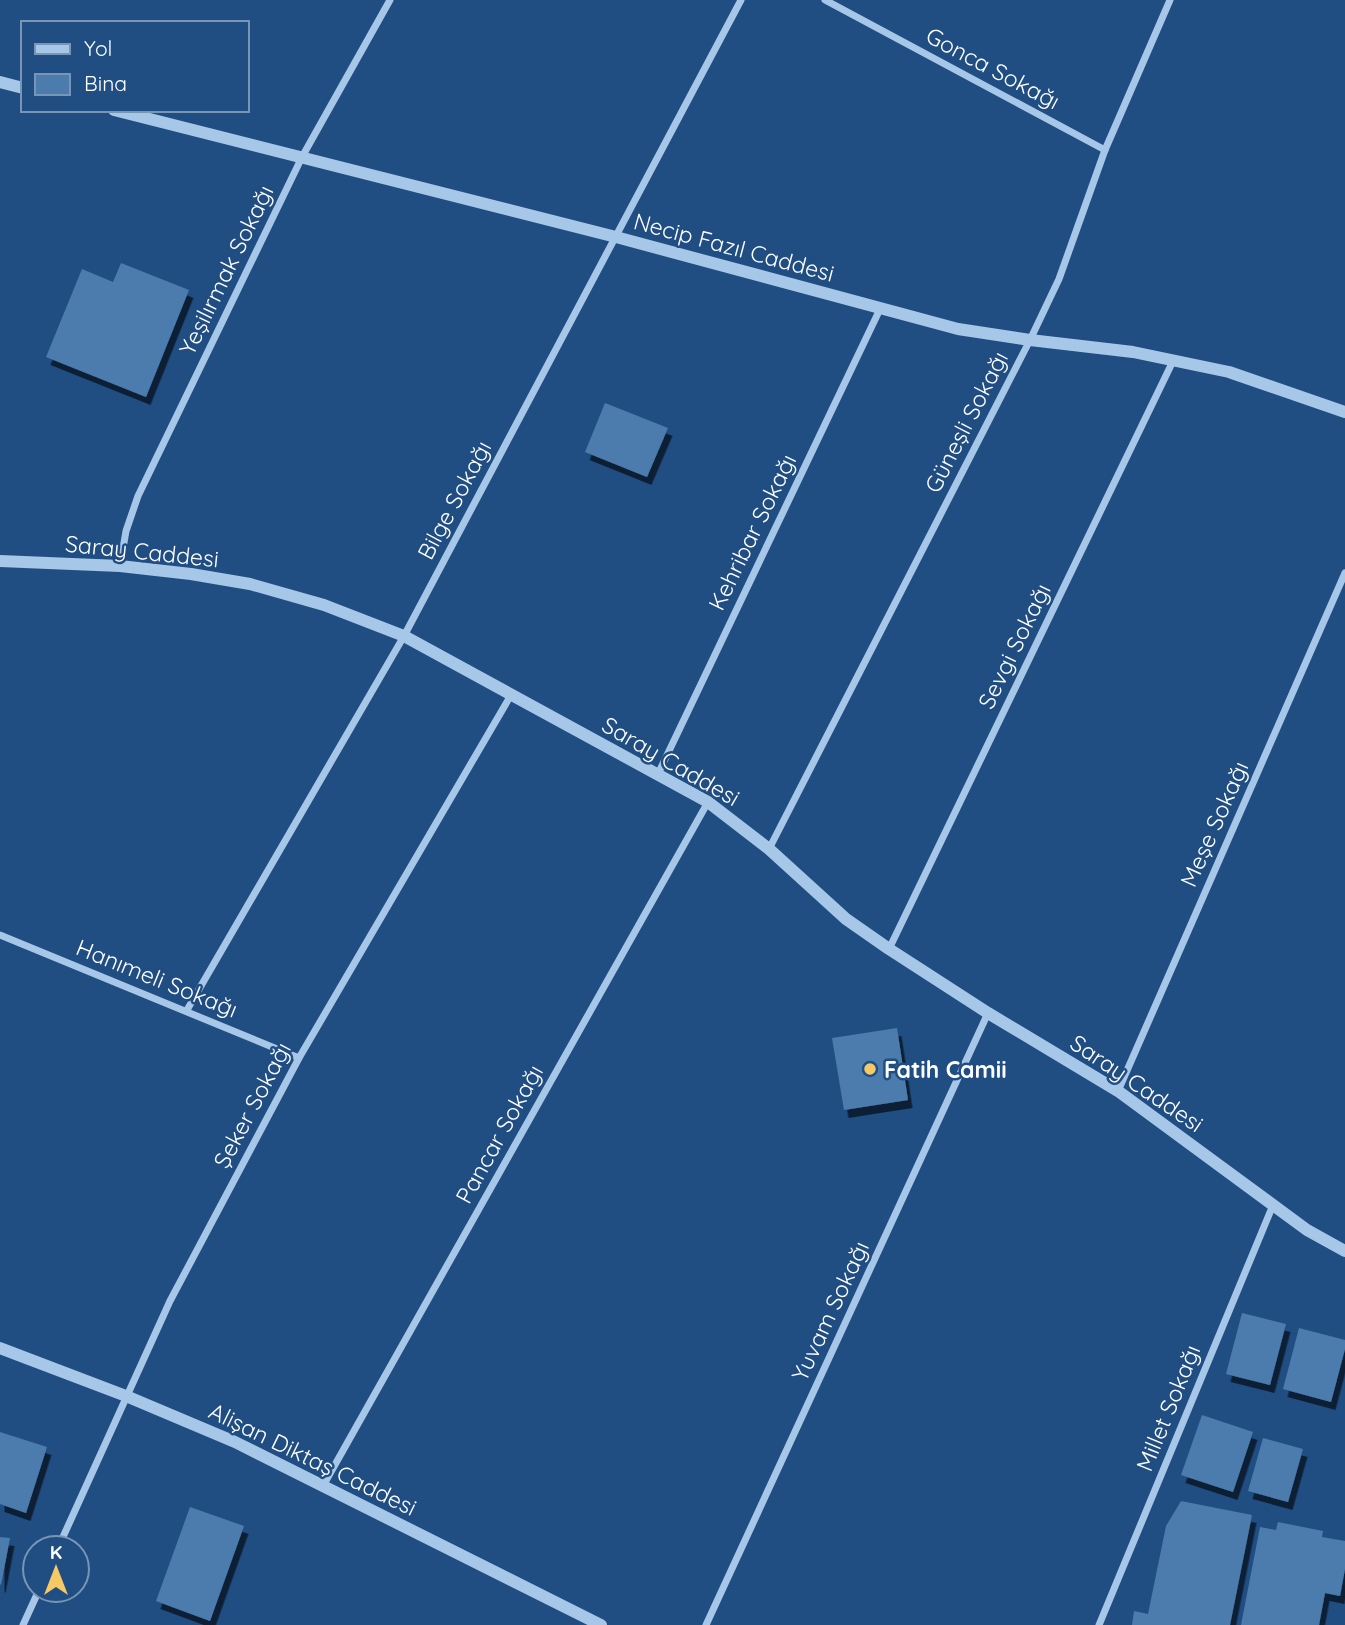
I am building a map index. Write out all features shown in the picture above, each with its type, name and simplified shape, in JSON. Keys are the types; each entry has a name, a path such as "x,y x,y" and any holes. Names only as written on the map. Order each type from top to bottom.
{"street":[{"name":"Yeşilırmak Sokağı","path":"120,566 126,531 138,496 302,157 390,0"},
{"name":"Bilge Sokağı","path":"187,1010 404,636 741,0"},
{"name":"Gonca Sokağı","path":"825,0 1105,150"},
{"name":"Güneşli Sokağı","path":"769,849 1059,279 1105,150 1170,0"},
{"path":"0,82 21,87"},
{"name":"Necip Fazıl Caddesi","path":"122,112 615,237 958,329 1174,359 1229,372 1345,412"},
{"name":"Kehribar Sokağı","path":"658,774 881,307"},
{"name":"Sevgi Sokağı","path":"889,949 1174,359"},
{"name":"Saray Caddesi","path":"0,561 120,566 250,584 324,605 404,636 708,802 769,849 846,919 988,1013 1118,1091 1307,1230 1344,1247"},
{"name":"Meşe Sokağı","path":"1118,1091 1345,573"},
{"name":"Şeker Sokağı","path":"64,1534 170,1301 299,1058 511,695"},
{"name":"Pancar Sokağı","path":"323,1486 708,802"},
{"name":"Hanımeli Sokağı","path":"0,935 299,1058"},
{"name":"Yuvam Sokağı","path":"706,1625 988,1013"},
{"name":"Millet Sokağı","path":"1099,1625 1273,1205"},
{"name":"Alişan Diktaş Caddesi","path":"0,1348 126,1396 235,1443 601,1625"},
{"path":"23,1625 33,1604"}],"building":[{"path":"121,263 189,290 146,397 46,357 82,269 113,282"},
{"path":"605,403 668,428 647,477 585,452"},
{"name":"Fatih Camii","path":"897,1028 908,1100 844,1110 832,1038"},
{"path":"1242,1313 1286,1324 1270,1385 1226,1374"},
{"path":"1299,1328 1345,1340 1331,1402 1283,1389"},
{"path":"1202,1415 1253,1432 1233,1492 1181,1475"},
{"path":"0,1432 47,1447 26,1513 0,1504"},
{"path":"1263,1438 1303,1449 1288,1502 1248,1491"},
{"path":"1181,1501 1252,1515 1230,1625 1132,1625 1134,1611 1148,1614 1166,1526"},
{"path":"190,1507 244,1526 210,1621 156,1601"},
{"path":"1278,1522 1323,1531 1322,1537 1345,1541 1345,1569 1340,1596 1325,1593 1319,1625 1241,1625 1260,1527 1276,1530"},
{"path":"0,1537 10,1538 1,1585 0,1584"}],"place":[{"name":"Fatih Camii","path":"870,1069"}]}
